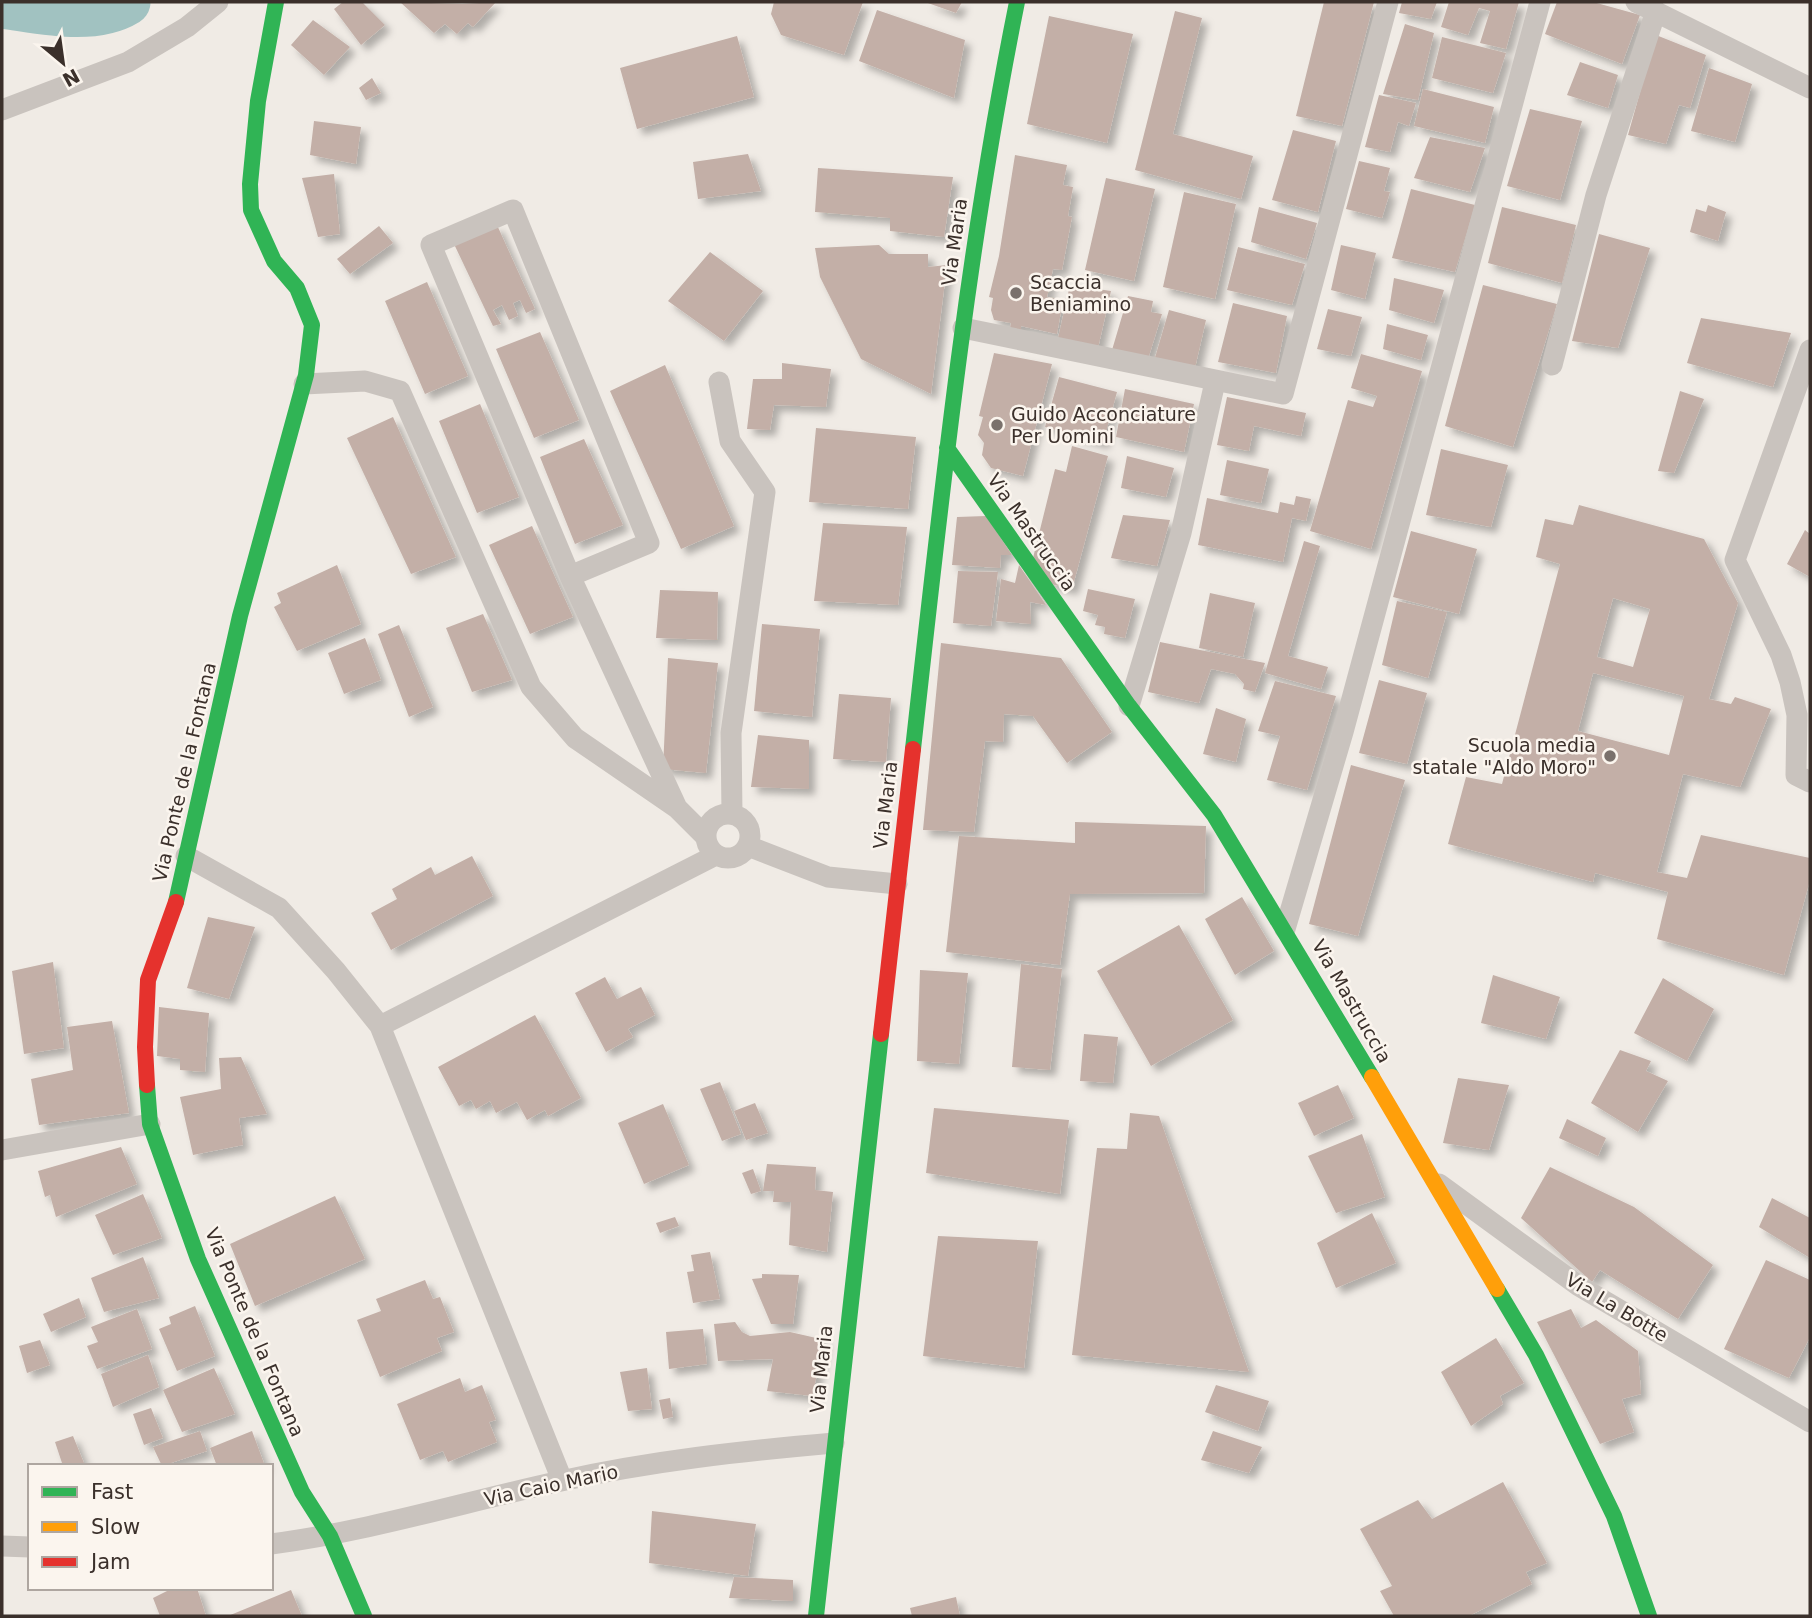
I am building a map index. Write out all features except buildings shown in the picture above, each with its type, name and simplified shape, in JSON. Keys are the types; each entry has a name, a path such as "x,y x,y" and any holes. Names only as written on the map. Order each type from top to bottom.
{"street":[{"path":"2,110 128,62 187,27 218,2"},
{"name":"Via Ponte de la Fontana","path":"276,2 258,102 250,184 251,210 274,261 297,288 312,325 304,384 240,616 177,899 148,980 145,1047 150,1124 198,1259 302,1492 330,1536 364,1616"},
{"name":"Via Maria","path":"816,1616 947,448 992,126 1017,2"},
{"path":"963,328 1283,394 1388,2"},
{"path":"1285,929 1347,719 1540,2"},
{"path":"1636,2 1810,88"},
{"path":"1552,365 1596,195 1656,11"},
{"path":"570,576 649,543 513,210 431,245 570,576 677,808"},
{"path":"1810,350 1735,560 1782,655 1797,715 1796,775 1810,782"},
{"path":"304,384 365,381 400,391 531,687 575,738 677,808 711,846 723,858 738,856 748,846 747,825 732,814 715,818 706,829 711,846"},
{"path":"719,382 730,441 765,492 732,733 732,814"},
{"path":"1129,706 1181,533 1215,382"},
{"name":"Via Mastruccia","path":"947,448 1129,706 1214,815 1285,929 1536,1355 1614,1516 1649,1616"},
{"path":"380,1026 711,846"},
{"path":"748,846 828,877 897,884"},
{"path":"186,856 279,908 336,971 380,1026 562,1480"},
{"path":"2,1150 150,1124"},
{"name":"Via La Botte","path":"1432,1178 1579,1286 1810,1422"},
{"name":"Via Caio Mario","path":"273,1544 330,1536 562,1480 695,1456 834,1443"},
{"path":"2,1546 28,1547"}],"waterway":[{"path":"2,5 49,12 83,13 98,12 127,2"}],"traffic: fast":[{"path":"176,902 240,616 306,375 312,325 297,288 274,261 251,210 250,184 258,101 276,2"},
{"path":"913,749 945,468 970,281 999,95 1017,2"},
{"path":"947,448 1129,706 1214,815 1372,1077"},
{"path":"816,1616 881,1034"},
{"path":"147,1085 150,1124 198,1259 302,1492 330,1536 364,1616"},
{"path":"1497,1289 1536,1355 1614,1516 1649,1616"}],"traffic: slow":[{"path":"1372,1077 1497,1289"}],"traffic: jam":[{"path":"881,1034 913,749"},
{"path":"147,1085 145,1047 148,980 176,902"}],"place":[{"name":"Scaccia Beniamino","path":"1016,293"},
{"name":"Guido Acconciature Per Uomini","path":"997,425"},
{"name":"Scuola media statale \"Aldo Moro\"","path":"1610,756"}]}
